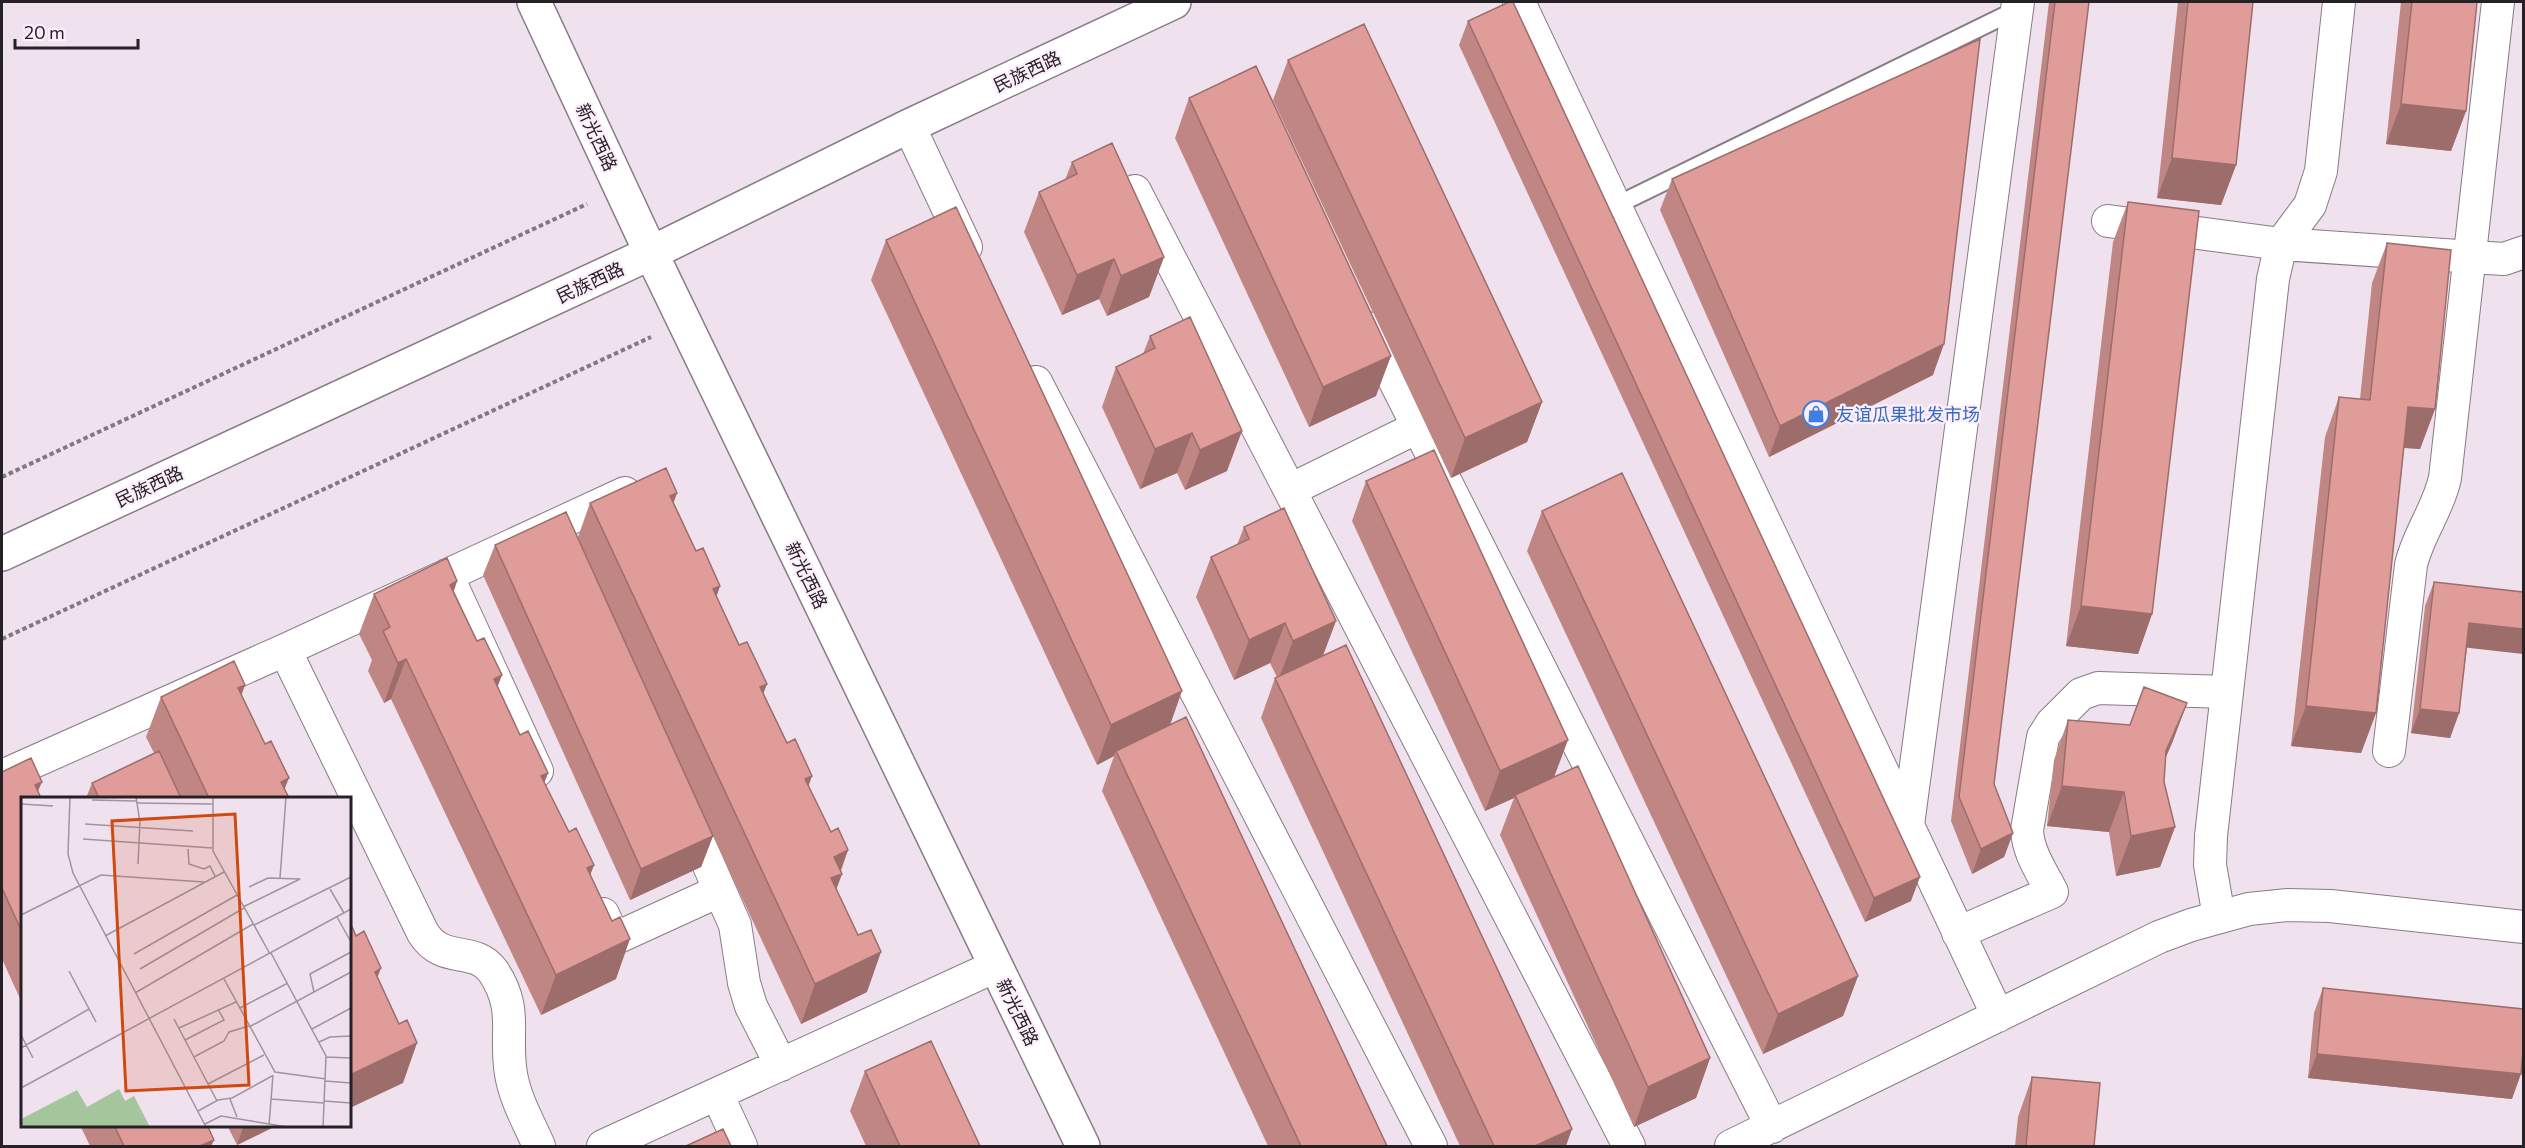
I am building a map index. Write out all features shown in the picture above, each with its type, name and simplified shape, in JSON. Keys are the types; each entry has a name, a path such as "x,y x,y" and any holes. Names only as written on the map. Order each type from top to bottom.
{"main road":[{"name":"新光西路","path":"534,2 651,253 1083,1146"},
{"name":"民族西路","path":"2,554 651,253 909,126 1174,2"}],"street":[{"path":"1519,2 1617,205 1998,1016"},
{"path":"2219,917 2210,865 2210,850 2272,279 2281,244 2310,205 2321,171 2339,2"},
{"path":"2390,752 2411,566 2419,537 2438,504 2445,478 2498,2"},
{"path":"1908,825 2018,5"},
{"path":"909,126 979,272"},
{"path":"1135,191 1629,1146"},
{"path":"2108,221 2281,244 2504,259 2523,252"},
{"path":"1355,301 1772,1127"},
{"path":"1023,358 1431,1146"},
{"path":"1290,490 1418,427"},
{"path":"21,778 285,650 447,575 565,534 651,481"},
{"path":"447,575 550,800"},
{"path":"285,650 429,943 438,950 483,961 492,970 510,1012 511,1073 516,1095 539,1146"},
{"path":"1958,933 2052,892 2032,854 2027,830 2043,737 2052,723 2081,694 2098,688 2227,692"},
{"path":"677,794 735,925 744,983 751,1006 781,1065"},
{"path":"590,886 614,939 719,891"},
{"path":"1731,1146 2159,938 2219,917 2249,909 2278,906 2330,906 2523,927"},
{"path":"603,1146 996,966"},
{"path":"717,1094 741,1146"}],"lane":[{"path":"1617,205 2018,5"}],"path":[{"path":"2,477 621,188"},
{"path":"2,639 685,322"}],"building":[{"path":"1513,2 1920,877 1874,898 1468,21"},
{"path":"2055,2 2089,2 1994,784 2013,833 1981,849 1959,797"},
{"path":"2188,2 2253,2 2236,165 2172,158"},
{"path":"2412,2 2477,2 2466,111 2401,104"},
{"path":"1364,24 1542,402 1465,438 1288,60"},
{"path":"1980,39 1944,344 1780,426 1672,179"},
{"path":"1256,66 1391,356 1323,387 1189,98"},
{"path":"1112,143 1164,257 1121,276 1114,259 1077,275 1039,192 1077,174 1072,162"},
{"path":"2128,202 2199,211 2152,614 2081,606"},
{"path":"956,207 1182,691 1111,725 886,240"},
{"path":"2387,243 2451,250 2435,409 2408,407 2376,713 2306,706 2339,397 2370,400"},
{"path":"1190,317 1242,431 1200,450 1192,433 1155,449 1116,367 1155,348 1150,336"},
{"path":"1434,450 1568,740 1500,771 1366,481"},
{"path":"666,468 677,493 670,496 696,551 703,548 720,586 713,589 739,645 747,642 767,684 760,687 787,743 795,739 812,776 805,779 831,832 838,828 848,850 834,857 842,874 831,878 858,935 871,930 881,952 815,984 590,503"},
{"path":"1622,473 1858,976 1778,1014 1542,511"},
{"path":"1284,508 1336,621 1293,641 1285,623 1249,640 1211,557 1249,539 1244,527"},
{"path":"566,512 713,836 641,869 495,545"},
{"path":"447,558 457,581 450,585 477,641 484,638 502,675 494,679 520,735 528,731 548,773 541,776 569,832 576,828 594,865 587,868 612,921 620,917 630,939 556,975 406,659 398,663 383,631 390,627 374,594"},
{"path":"2434,582 2523,592 2523,629 2469,623 2459,713 2420,709"},
{"path":"1346,645 1572,1129 1535,1146 1494,1146 1275,678"},
{"path":"234,661 245,685 238,688 265,744 271,741 289,778 281,782 288,797 209,797 161,697"},
{"path":"2144,687 2187,703 2166,751 2164,782 2175,827 2131,836 2124,792 2062,786 2068,720 2130,725"},
{"path":"1186,717 1387,1146 1301,1146 1116,751"},
{"path":"159,751 181,797 99,797 92,783"},
{"path":"31,758 42,782 35,785 41,797 21,797 21,930 2,888 2,772"},
{"path":"1578,766 1710,1058 1648,1087 1515,795"},
{"path":"351,924 356,936 364,931 381,968 375,972 399,1024 407,1020 417,1043 351,1075"},
{"path":"2323,988 2523,1009 2521,1074 2317,1054"},
{"path":"931,1041 980,1146 900,1146 865,1071"},
{"path":"2032,1077 2100,1083 2094,1146 2026,1146"},
{"path":"115,1127 208,1127 214,1140 200,1146 124,1146"},
{"path":"723,1129 731,1146 686,1146"}],"place":[{"name":"友谊瓜果批发市场","path":"1816,414"}]}
